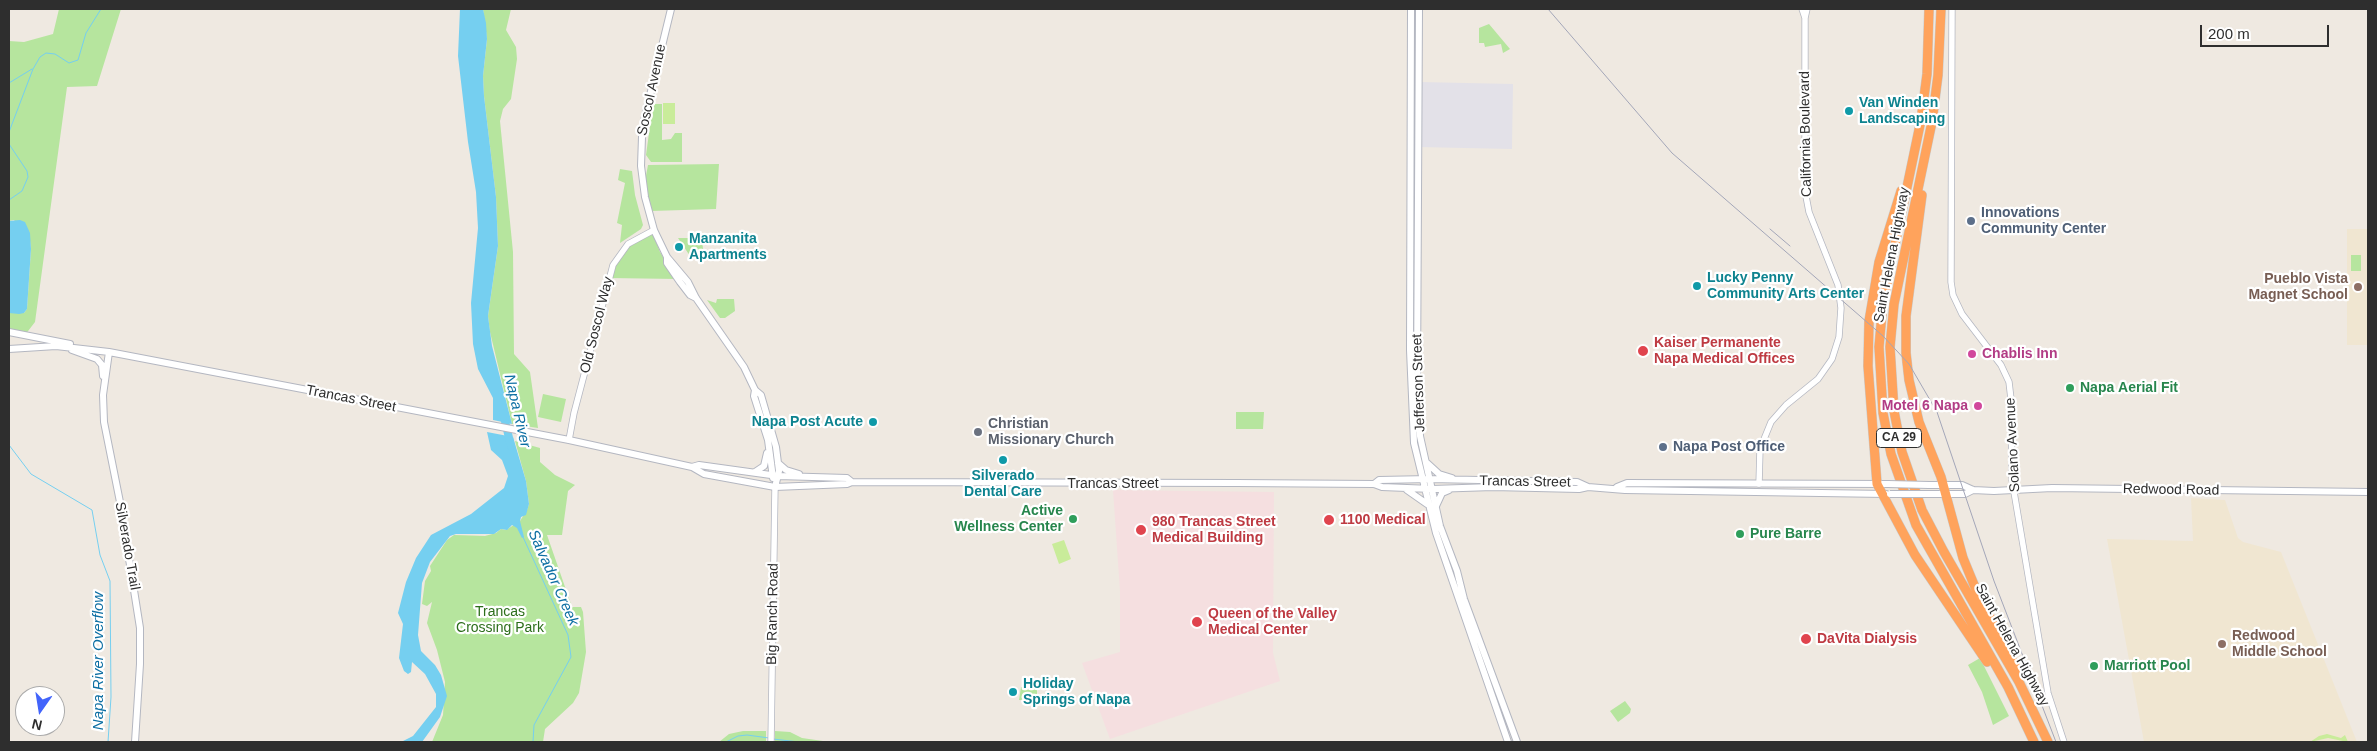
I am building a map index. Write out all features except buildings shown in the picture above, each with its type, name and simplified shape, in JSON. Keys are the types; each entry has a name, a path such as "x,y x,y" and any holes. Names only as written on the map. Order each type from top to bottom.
{"highway":[{"name":"Saint Helena Highway","path":"1929,9 1926,82 1916,144 1887,279 1880,323 1879,369 1886,434 1900,484 1916,524 2018,709 2034,742"},
{"name":"Saint Helena Highway","path":"1940,9 1938,75 1932,122 1894,304 1890,368 1897,432 1910,475 1927,520 2019,682 2048,742"},
{"path":"1932,122 1908,297 1906,353 1909,380 1919,422 1944,490 1956,538 1969,574 2030,694 2040,725"},
{"path":"1916,144 1879,262 1869,321 1868,375 1877,484 1880,494 1915,555 2018,709"}],"main road":[{"name":"Soscol Avenue","path":"671,9 645,116 642,137 642,184 654,230 667,257 667,263 690,295 696,298 746,371 755,390 762,396 772,426 778,462 775,475"},
{"name":"Jefferson Street","path":"1411,9 1410,358 1412,415 1417,462 1438,540 1508,742"},
{"name":"Jefferson Street","path":"1419,9 1417,382 1420,436 1436,508 1464,599 1517,742"},
{"path":"9,332 90,349"},
{"path":"56,346 91,356 100,362 103,368 103,395"},
{"name":"Trancas Street","path":"9,349 56,346 109,352 569,440 692,467 704,474 775,487 847,484 852,482 1374,484 1432,489 1493,487 1495,485 1540,482 1577,482 1588,486 1616,487 1625,490 1880,494"},
{"name":"Silverado Trail","path":"109,352 103,395 104,422 131,566 140,628 140,664 135,742"},
{"name":"Soscol Avenue","path":"755,390 754,396 775,475 775,487"},
{"path":"757,402 761,405 768,425 772,426"},
{"path":"745,472 756,472 763,468 768,444"},
{"path":"778,462 788,471 820,478"},
{"path":"1408,479 1414,472 1417,462"},
{"path":"1426,462 1439,474 1460,481"},
{"name":"Trancas Street","path":"692,467 699,465 775,475 847,478 852,482"},
{"name":"Trancas Street","path":"1374,484 1379,480 1430,479 1579,489 1588,486"},
{"name":"Trancas Street","path":"1616,487 1627,483 1877,484"},
{"path":"1656,490 1675,487 1678,484"},
{"path":"1759,484 1759,493"},
{"path":"1798,493 1801,490 1823,488 1828,484"},
{"name":"Redwood Road","path":"1877,484 1929,485 1944,490"},
{"name":"Redwood Road","path":"1880,494 1933,494 1962,485 1973,490 2368,492"},
{"path":"1401,487 1416,494 1428,504"},
{"path":"1436,508 1442,493 1453,488"}],"street":[{"name":"California Boulevard","path":"1802,9 1805,18"},
{"name":"California Boulevard","path":"1759,484 1760,449 1770,422 1823,373 1832,359 1839,337 1841,308 1838,285 1809,212 1805,191 1805,18 1807,9"},
{"name":"Solano Avenue","path":"1952,9 1951,282 1953,295 1962,314 2001,365 2009,382 2011,399 2011,465 2014,490 2048,693 2064,742"},
{"name":"Old Soscol Way","path":"569,440 613,265 628,244 654,230"},
{"name":"Big Ranch Road","path":"771,742 775,487"}],"shaded area":[{"path":"1419,82 1513,84 1512,149 1418,147"},
{"name":"Pueblo Vista Magnet School","path":"2347,229 2368,229 2368,345 2347,345"},
{"name":"Queen of the Valley Medical Center","path":"1113,490 1274,492 1273,653 1280,681 1110,739 1082,663 1120,652 1120,591"},
{"name":"Redwood Middle School","path":"2191,498 2225,500 2238,538 2243,542 2281,552 2357,742 2144,742 2107,539 2193,541"}],"green space":[{"path":"59,9 121,9 97,86 67,87 35,322 25,335 9,332 9,313 24,313 27,309 31,249 30,241 14,220 9,221 9,41 24,42 53,34"},
{"path":"483,9 511,9 506,30 516,47 517,59 511,99 503,109 500,121 513,252 514,354 530,372 538,428 512,424 490,332 488,316 498,246 496,197 484,96 483,76 487,39"},
{"path":"1489,24 1510,49 1503,53 1501,44 1485,47 1484,43 1479,43 1479,28"},
{"path":"663,103 675,103 675,124 663,124"},
{"path":"653,104 662,104 662,140 671,139 675,133 682,133 682,162 651,162 646,155"},
{"path":"719,164 716,209 651,211 645,181 648,165"},
{"path":"620,169 632,171 635,195 643,225 641,229 620,243 622,225 617,223 625,183 618,180"},
{"path":"652,231 660,252 678,279 608,278 628,244"},
{"path":"678,238 702,238 703,249 690,256"},
{"path":"2351,255 2361,255 2361,271 2351,271"},
{"path":"717,299 734,299 735,311 725,318 720,318 707,300 716,303"},
{"path":"543,394 566,399 561,422 538,417"},
{"path":"1236,412 1264,412 1263,429 1236,429"},
{"name":"Trancas Crossing Park","path":"515,441 540,448 540,462 555,475 575,485 568,491 562,535 547,535 572,607 581,607 583,612 586,652 579,693 573,703 545,729 543,742 432,742 443,715 445,682 437,650 427,623 432,602 427,606 422,604 425,581 431,571 430,566 447,540 454,535 485,536 496,533 501,529 506,530 520,521 529,504 526,481"},
{"path":"1064,540 1071,559 1059,564 1052,544"},
{"path":"1980,658 2009,716 1993,725 1982,692 1968,665"},
{"path":"1021,687 1037,687 1037,701 1019,700"},
{"path":"1625,701 1631,709 1630,713 1618,722 1610,711"},
{"path":"743,731 766,731 766,742 719,742 729,734"},
{"path":"775,731 790,732 802,738 830,742 775,742"},
{"path":"2327,734 2341,738 2345,735 2348,742 2328,738 2310,742 2319,736"}],"water":[{"path":"460,9 483,9 486,23 487,39 483,76 484,96 496,197 498,246 488,316 492,346 512,424 493,420 493,398 478,369 473,344 471,303 478,228 476,192 458,56"},
{"path":"20,220 25,222 30,233 31,249 27,309 24,313 19,314 9,313 9,221"},
{"path":"487,432 513,437 526,481 529,504 526,515 521,517 520,521 524,537 522,538 517,528 512,525 507,530 501,529 494,534 456,534 450,536 430,562 422,583 418,635 421,651 435,665 441,675 447,696 440,717 422,742 401,742 413,736 436,707 436,694 425,674 412,662 411,672 408,674 404,671 399,658 403,624 398,613 406,582 416,558 431,535 471,514 504,488 508,476 502,460 491,450"}],"waterway":[{"path":"9,132 33,69 40,57 46,53 55,54 69,63 78,60 86,33 101,9"},
{"path":"9,83 32,69"},
{"path":"9,144 27,171 28,177 22,191 9,200"},
{"name":"Napa River","path":"503,413 511,446"},
{"name":"Napa River Overflow","path":"9,445 31,474 92,510 100,555 110,581 111,697 108,742"},
{"name":"Salvador Creek","path":"523,537 568,635 571,657 534,725 533,742"},
{"name":"Salvador Creek","path":"726,742 738,736 747,735 769,738"},
{"name":"Salvador Creek","path":"773,739 799,742"}],"railway":[{"path":"1548,9 1672,153 1883,336 1909,364 1937,412 1994,581 2056,742"},
{"path":"1770,229 1790,246"}],"place":[{"name":"Van Winden Landscaping","path":"1849,111"},
{"name":"Innovations Community Center","path":"1971,221"},
{"name":"Manzanita Apartments","path":"679,247"},
{"name":"Lucky Penny Community Arts Center","path":"1697,286"},
{"name":"Pueblo Vista Magnet School","path":"2358,287"},
{"name":"Kaiser Permanente Napa Medical Offices","path":"1643,351"},
{"name":"Chablis Inn","path":"1972,354"},
{"name":"Napa Aerial Fit","path":"2070,388"},
{"name":"Motel 6 Napa","path":"1978,406"},
{"name":"Napa Post Acute","path":"873,422"},
{"name":"Christian Missionary Church","path":"978,432"},
{"name":"Napa Post Office","path":"1663,447"},
{"name":"Silverado Dental Care","path":"1003,460"},
{"name":"Active Wellness Center","path":"1073,519"},
{"name":"1100 Medical","path":"1329,520"},
{"name":"980 Trancas Street Medical Building","path":"1141,530"},
{"name":"Pure Barre","path":"1740,534"},
{"name":"Queen of the Valley Medical Center","path":"1197,622"},
{"name":"DaVita Dialysis","path":"1806,639"},
{"name":"Redwood Middle School","path":"2222,644"},
{"name":"Marriott Pool","path":"2094,666"},
{"name":"Holiday Springs of Napa","path":"1013,692"}]}
